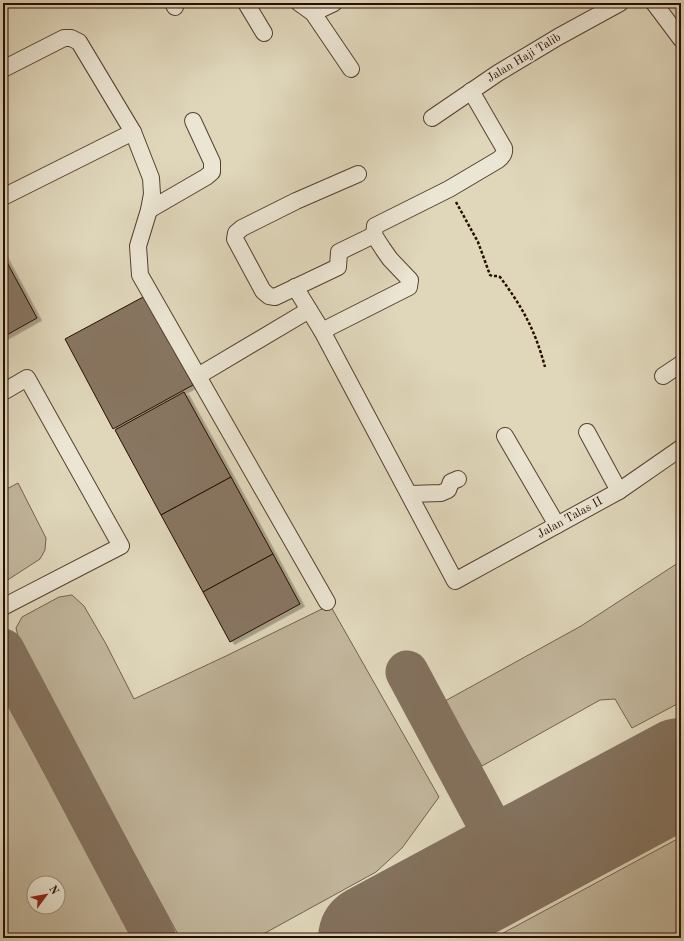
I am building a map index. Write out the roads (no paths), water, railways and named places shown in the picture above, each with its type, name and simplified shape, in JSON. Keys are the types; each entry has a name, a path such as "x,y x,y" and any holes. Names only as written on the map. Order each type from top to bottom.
{"street":[{"path":"246,3 264,33"},
{"path":"299,3 313,13 351,69"},
{"path":"313,13 334,3"},
{"name":"Jalan Haji Talib","path":"432,118 498,73 551,41 620,3"},
{"path":"654,3 681,39"},
{"path":"3,69 64,38 71,38 79,42 133,132 151,178 152,194 149,210 138,246 140,275 327,602"},
{"path":"322,331 409,287 410,280 390,259 374,235 375,226 377,224 449,189 502,157 504,151 471,91"},
{"path":"149,210 206,178 212,172 212,162 193,121"},
{"path":"3,197 133,132"},
{"path":"358,174 296,201 242,228 236,233 235,239 263,291 268,296 275,297 338,266 339,252 374,235"},
{"path":"295,287 322,331 408,494 440,493 448,490 451,482 458,479"},
{"path":"198,376 309,310"},
{"path":"663,376 681,364"},
{"path":"3,392 27,378 121,546 3,607"},
{"path":"587,432 619,491"},
{"path":"505,436 557,525"},
{"name":"Jalan Talas II","path":"408,494 455,581 619,491 681,448"}]}
